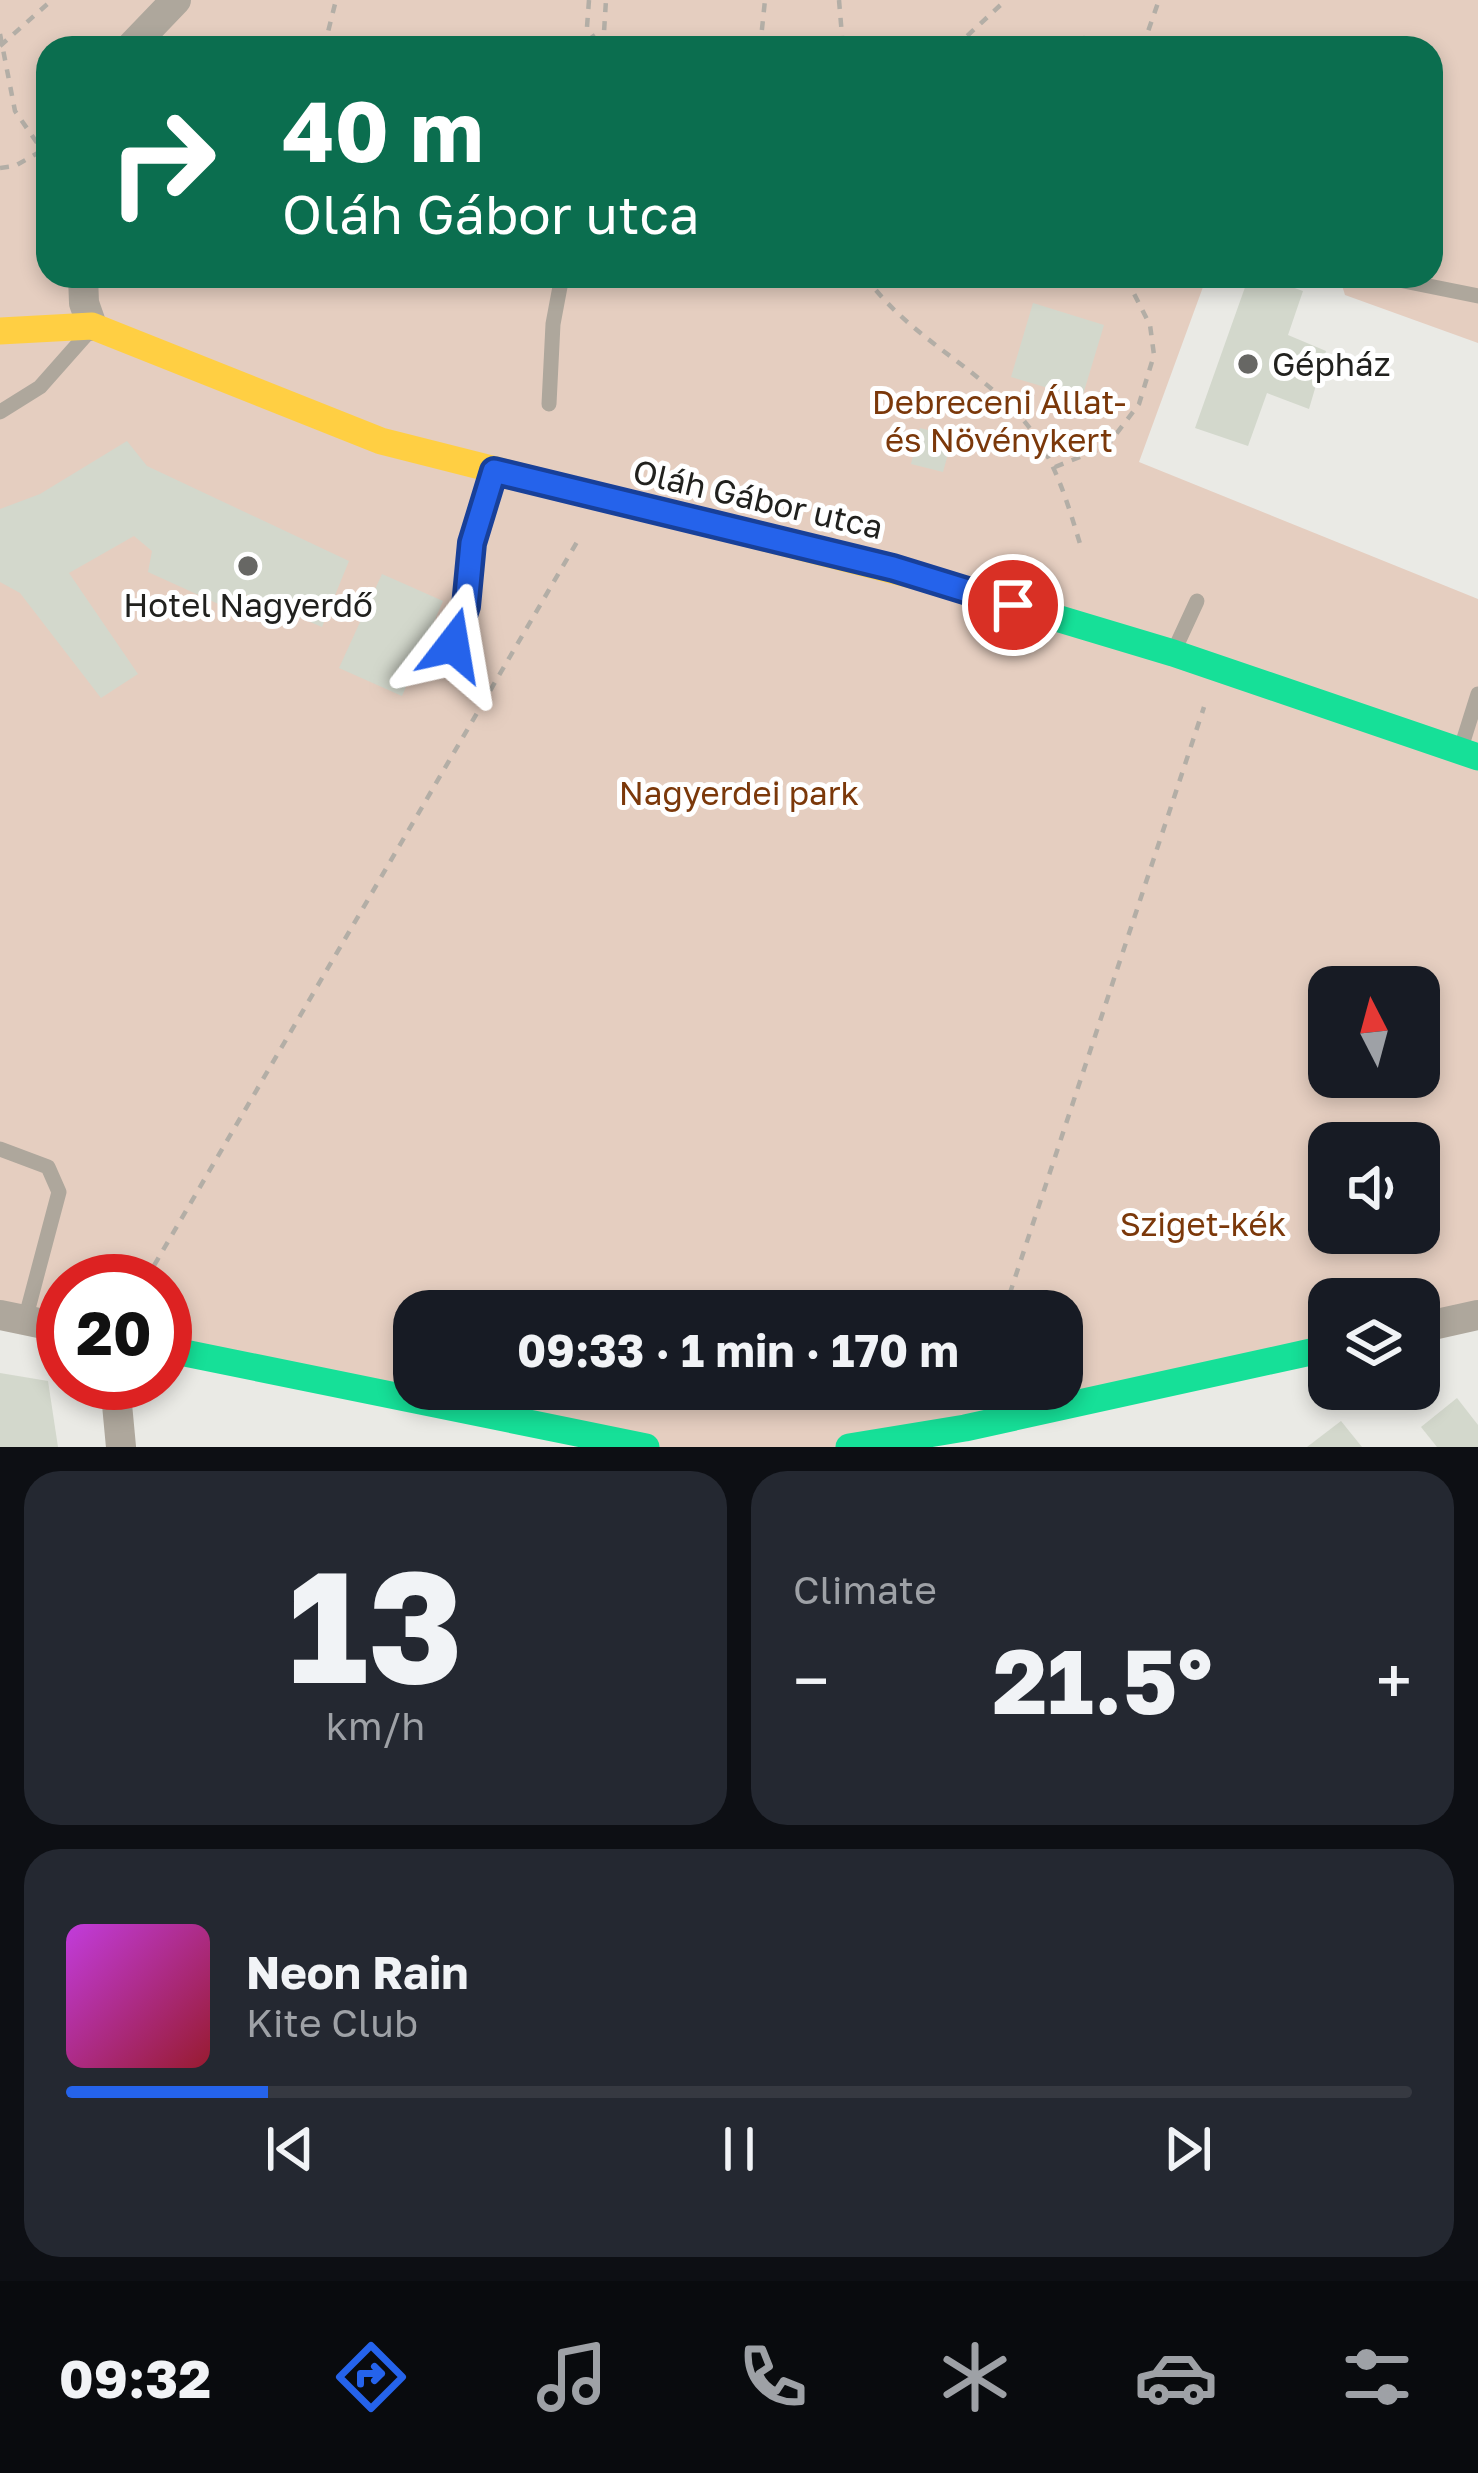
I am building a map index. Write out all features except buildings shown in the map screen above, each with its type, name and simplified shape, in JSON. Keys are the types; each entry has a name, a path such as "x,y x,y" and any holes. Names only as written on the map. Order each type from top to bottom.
{"street":[{"path":"142,36 176,0"},
{"path":"0,331 92,326 83,288"},
{"name":"Oláh Gábor utca","path":"92,326 381,441 893,568 1173,653 1469,754"},
{"path":"1440,1323 1478,1315"},
{"path":"868,1446 1308,1352"},
{"path":"192,1355 646,1447"},
{"path":"118,1410 121,1447"}],"lane":[{"path":"549,404 560,288"},
{"path":"1438,288 1478,296"},
{"path":"0,412 40,387 92,326"},
{"path":"453,645 466,606 472,543 494,471"},
{"path":"1173,653 1197,601"},
{"path":"1469,754 1478,694"},
{"path":"0,1149 48,1167 59,1192 12,1317"}],"path":[{"path":"2,45 52,0"},
{"path":"327,36 336,0"},
{"path":"589,0 587,26 594,36"},
{"path":"603,36 606,0"},
{"path":"762,36 766,0"},
{"path":"839,0 842,36"},
{"path":"967,36 1006,0"},
{"path":"1148,36 1159,0"},
{"path":"0,34 15,111 36,137"},
{"path":"0,168 15,166 36,153"},
{"path":"873,288 886,306 1018,414 1055,467 1081,547"},
{"path":"1055,467 1107,446 1139,404 1154,355 1150,325 1131,288"},
{"path":"161,1254 577,542"},
{"path":"1011,1290 1204,707"}],"green space":[{"name":"Nagyerdei park","path":"0,0 1478,0 1478,343 1345,295 1343,288 1443,288 1443,36 36,36 36,288 1203,288 1139,462 1478,599 1478,1315 1440,1323 1440,1278 1308,1278 1308,1352 1083,1399 1083,1290 393,1290 393,1395 192,1355 192,1254 36,1254 36,1322 0,1315"},
{"name":"Nagyerdei park","path":"464,1410 1028,1410 849,1447 646,1447"}],"traffic: fast":[{"path":"923,578 1173,653 1478,757"},
{"path":"849,1447 965,1428 1308,1353"},
{"path":"192,1355 646,1447"}],"traffic: slow":[{"path":"0,331 92,326 381,441 923,578"}],"place":[{"name":"Gépház","path":"1248,364"},
{"name":"Hotel Nagyerdő","path":"248,566"}],"route":[{"path":"453,645 466,606 472,543 494,471 893,568 1013,605"}],"park label":[{"name":"Debreceni Állat- és Növénykert","path":"999,421"},
{"name":"Sziget-kék","path":"1203,1224"}]}
